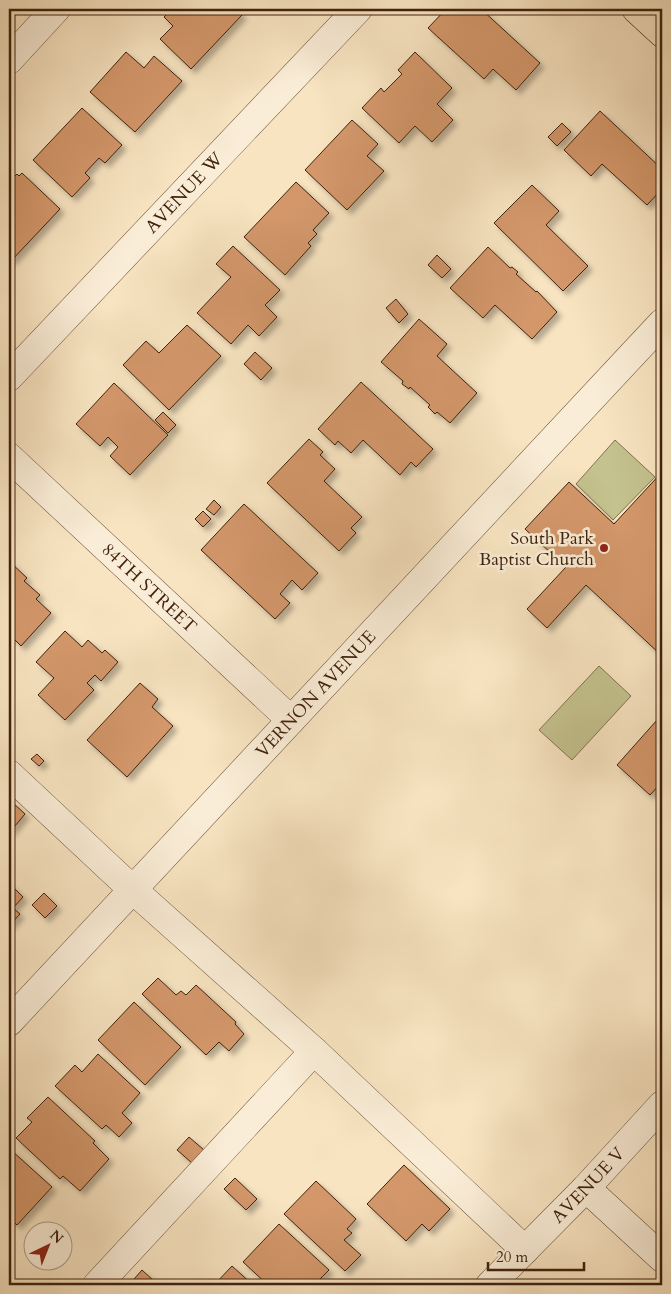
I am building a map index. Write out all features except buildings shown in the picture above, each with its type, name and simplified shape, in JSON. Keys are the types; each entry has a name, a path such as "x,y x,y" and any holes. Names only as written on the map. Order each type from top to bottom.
{"street":[{"path":"9,60 56,9"},
{"name":"AVENUE W","path":"9,377 358,9"},
{"name":"VERNON AVENUE","path":"9,1022 662,323"},
{"name":"84TH STREET","path":"9,457 291,720"},
{"path":"9,774 132,889 314,1051 525,1250"},
{"path":"97,1285 314,1051"},
{"name":"AVENUE V","path":"490,1285 586,1188 662,1105"},
{"path":"586,1188 662,1258"}],"shaded area":[{"path":"615,440 655,477 613,520 576,484"},
{"path":"599,666 631,696 572,760 539,730"}],"place":[{"name":"South Park Baptist Church","path":"604,548"}]}
